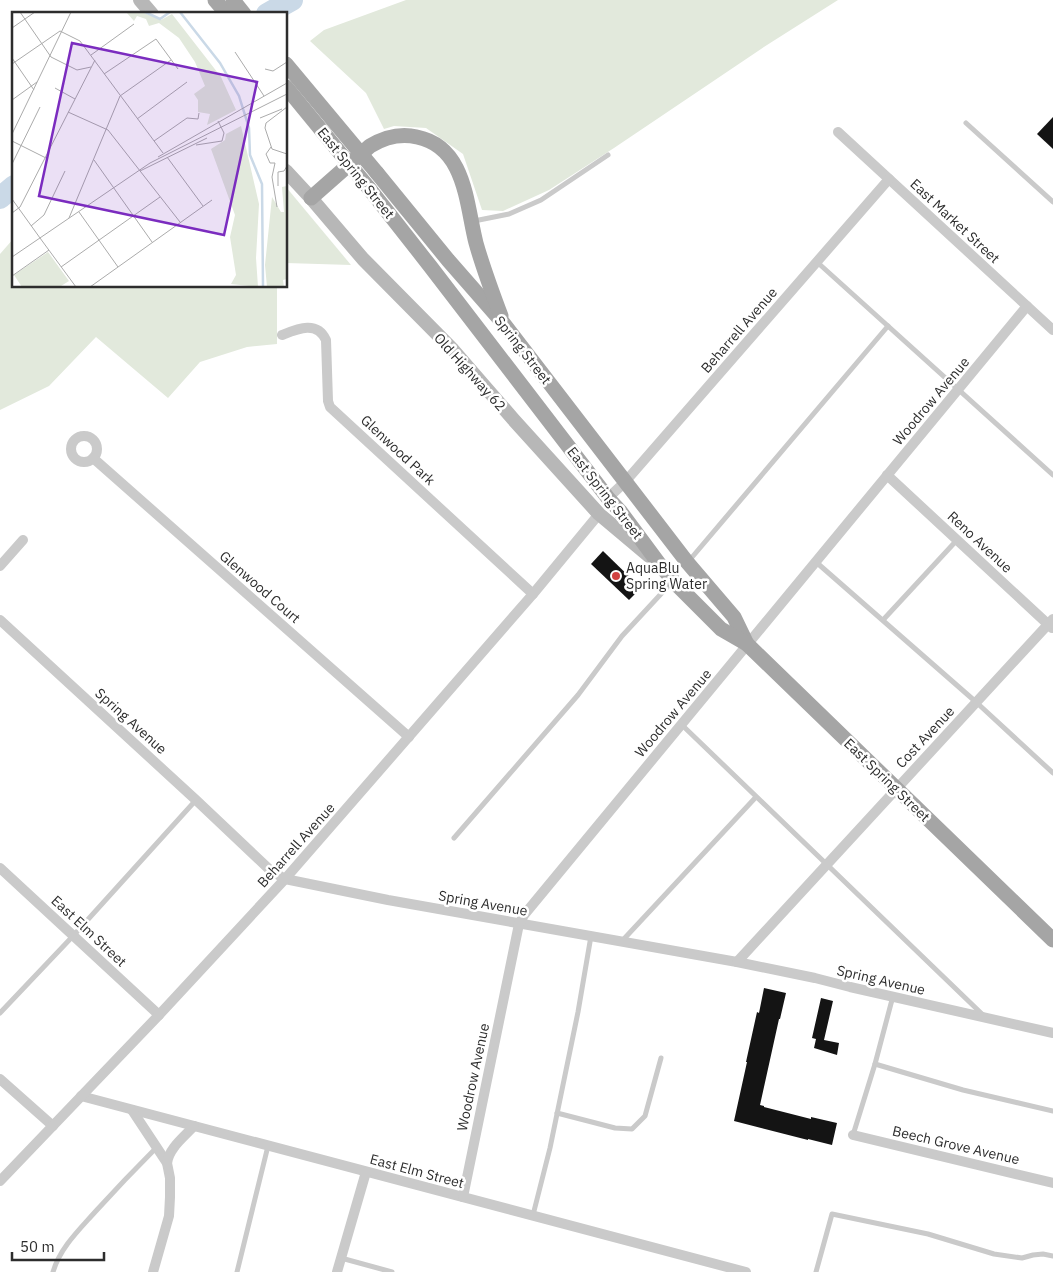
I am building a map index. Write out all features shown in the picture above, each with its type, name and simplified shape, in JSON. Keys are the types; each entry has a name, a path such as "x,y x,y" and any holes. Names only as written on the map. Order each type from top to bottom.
{"main road":[{"path":"215,0 225,12"},
{"path":"233,0 242,12"},
{"name":"Spring Street","path":"288,66 448,260 504,324 687,562 734,617 747,644"},
{"name":"East Spring Street","path":"288,89 436,273 660,565 721,629 747,644 1053,940"},
{"path":"311,198 378,141 400,135 424,138 434,143 444,150 458,169 476,244 504,324"}],"street":[{"name":"East Market Street","path":"838,132 1053,330"},
{"name":"Old Highway 62","path":"288,173 363,259 452,350 599,514 660,565"},
{"name":"Beharrell Avenue","path":"608,498 625,482 889,179"},
{"name":"Woodrow Avenue","path":"463,1197 519,924 524,915 1027,306"},
{"name":"Glenwood Park","path":"282,335 304,328 315,328 322,333 326,340 328,401 330,407 533,594"},
{"name":"Glenwood Court","path":"94,458 409,737"},
{"name":"Reno Avenue","path":"887,475 1051,624"},
{"name":"Beharrell Avenue","path":"0,1181 159,1015 285,879 533,594 599,514"},
{"path":"0,566 23,540"},
{"name":"Spring Avenue","path":"0,620 270,870 285,879 388,900 737,962 1053,1033"},
{"name":"Cost Avenue","path":"737,962 976,702 1051,624"},
{"name":"East Elm Street","path":"0,868 159,1015"},
{"path":"0,1079 53,1126"},
{"name":"East Elm Street","path":"81,1096 746,1272"},
{"path":"132,1110 168,1163"},
{"path":"153,1272 168,1216 170,1178 168,1157 172,1149 194,1126"},
{"name":"Beech Grove Avenue","path":"853,1135 1053,1183"},
{"path":"337,1272 366,1172"}],"lane":[{"path":"966,122 1053,202"},
{"path":"471,221 509,214 541,200 608,155"},
{"path":"817,262 1053,475"},
{"path":"687,562 888,326"},
{"path":"883,620 957,539"},
{"path":"816,561 976,702 1053,773"},
{"path":"454,838 578,695 622,636 674,580"},
{"path":"681,724 986,1018"},
{"path":"622,942 756,797"},
{"path":"0,1013 73,936 196,800"},
{"path":"533,1216 550,1148 578,1012 591,936"},
{"path":"853,1135 875,1064 893,996"},
{"path":"557,1112 615,1128 632,1129 645,1116 661,1058"},
{"path":"875,1064 964,1090 1053,1110"},
{"path":"237,1272 268,1146"},
{"path":"53,1272 61,1253 72,1237 157,1147"},
{"path":"816,1272 832,1214 928,1234 994,1254 1022,1258 1043,1254 1053,1256"},
{"path":"341,1258 392,1272"}],"shaded area":[{"path":"406,0 838,0 549,190 503,211 482,210 463,154 426,128 394,126 384,129 366,93 310,41 324,30"},
{"path":"288,189 351,265 288,263"},
{"path":"12,240 12,288 277,288 277,344 247,347 200,362 168,398 96,337 49,386 0,410 0,254"}],"building":[{"path":"1053,117 1053,149 1037,134"},
{"name":"AquaBlu Spring Water","path":"603,551 641,588 629,600 591,564"},
{"path":"764,988 786,993 760,1105 811,1119 811,1117 837,1123 832,1145 734,1121 757,1012 759,1013"},
{"path":"821,998 833,1001 824,1040 839,1043 837,1055 814,1048 816,1039 812,1038"}],"waterway":[{"path":"271,12 292,0"},
{"path":"0,198 12,188"}],"place":[{"name":"AquaBlu Spring Water","path":"616,576"}]}
